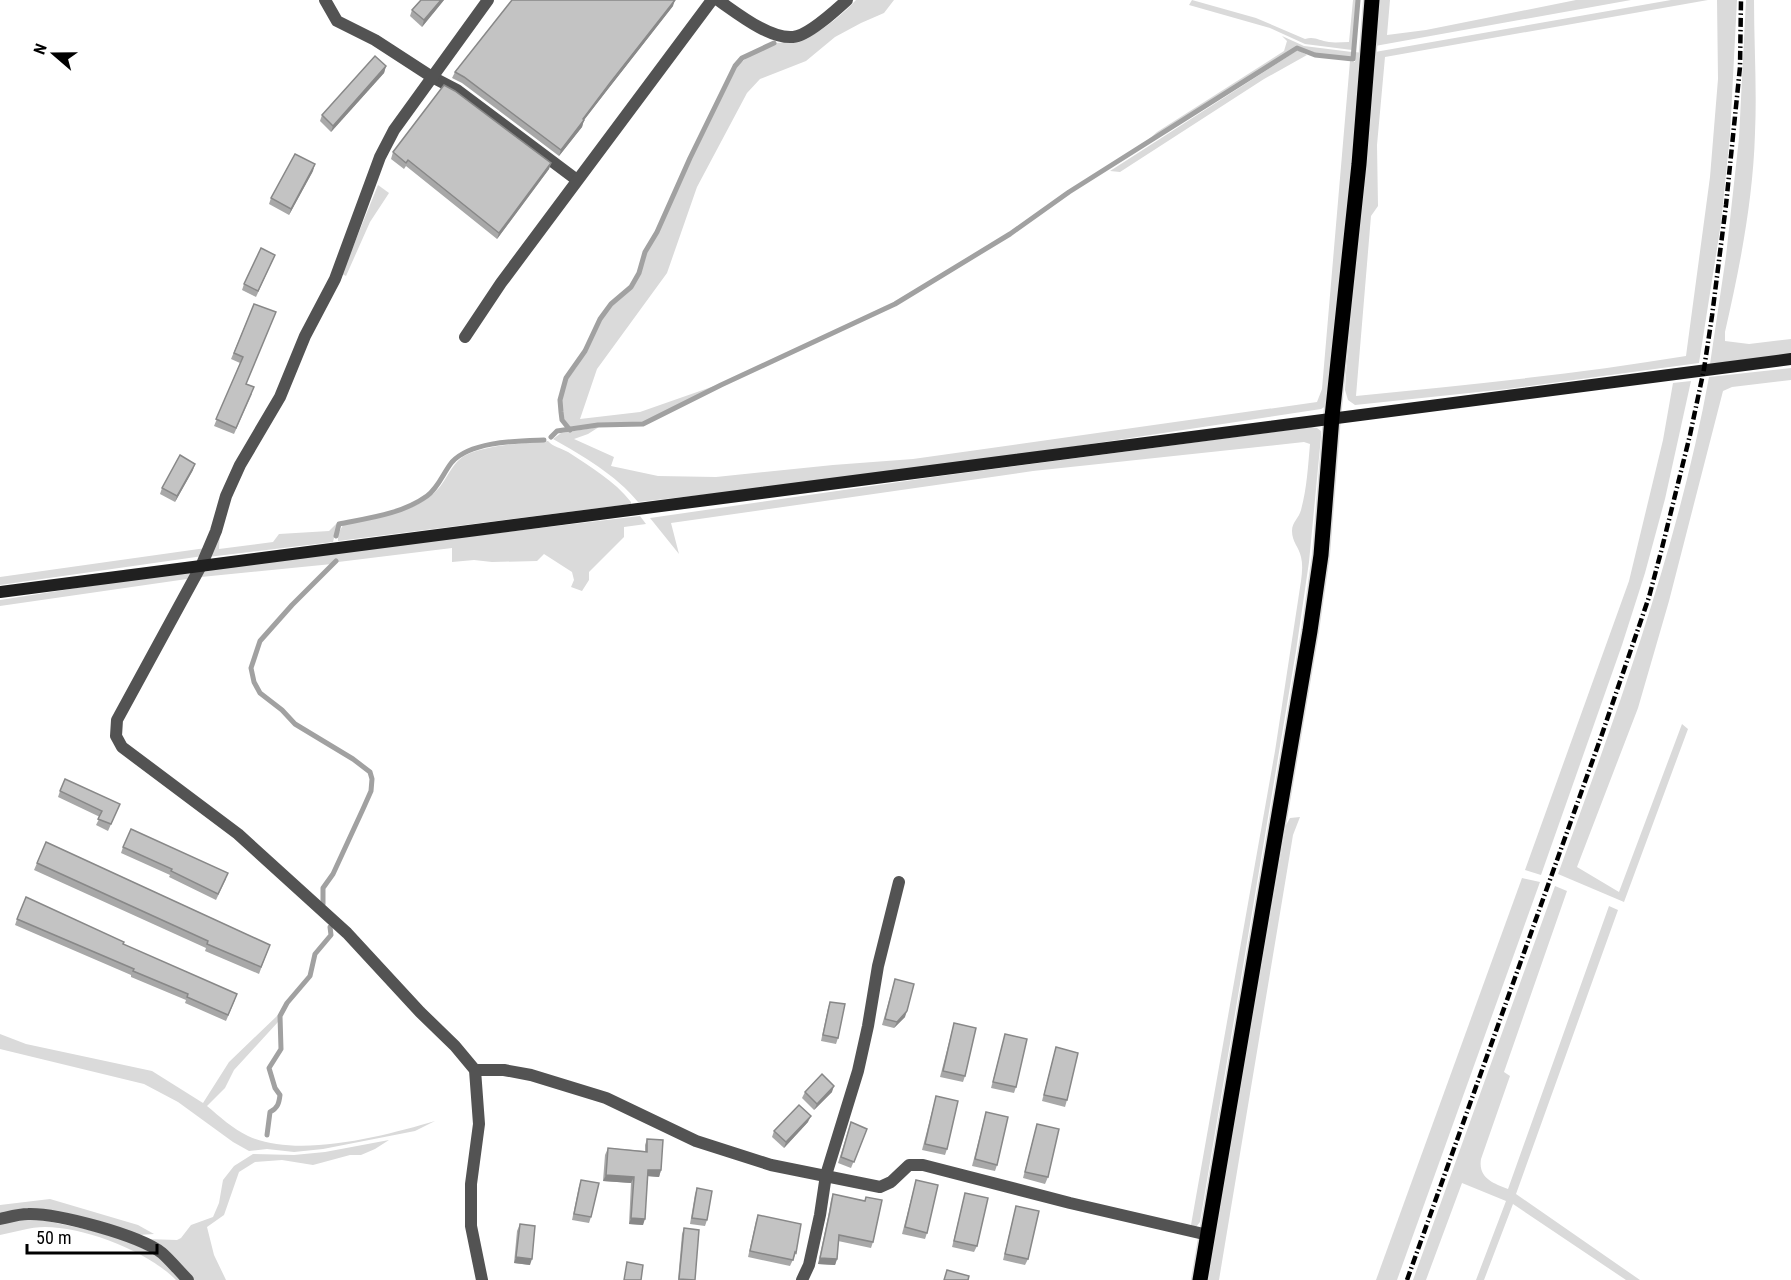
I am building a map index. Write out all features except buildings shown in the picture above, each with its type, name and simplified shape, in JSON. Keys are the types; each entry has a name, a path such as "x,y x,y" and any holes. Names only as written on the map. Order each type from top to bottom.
{"main road":[{"path":"1200,1280 1310,631 1320,555 1359,165 1372,0"},
{"path":"0,592 1791,359"}],"street":[{"path":"325,0 337,21 375,40 432,77 457,90 577,180"},
{"path":"482,1280 471,1226 471,1184 479,1125 475,1070 347,933 238,834 122,747 116,736 117,720 202,564 216,531 226,496 240,465 280,397 305,336 335,279 380,156 394,130 488,0"},
{"path":"465,337 501,283 712,0"},
{"path":"718,0 756,25 777,35 795,37 817,26 847,0"},
{"path":"802,1280 809,1264 826,1175 858,1071 878,966 899,882"},
{"path":"475,1070 504,1070 531,1075 606,1098 696,1141 771,1165 880,1187 891,1182 909,1165 923,1165 1070,1203 1208,1235"},
{"path":"0,1219 26,1214 44,1215 135,1239 161,1252 188,1280"}],"shaded area":[{"path":"856,0 894,0 884,13 835,37 806,61 760,79 747,93 697,187 667,273 597,369 580,419 640,412 720,384 643,423 598,424 572,429 562,419 562,390 586,351 601,319 631,287 639,273 646,253 736,67 749,56 767,46 800,40 814,34"},
{"path":"1192,0 1256,18 1305,39 1349,42 1353,0 1357,0 1352,50 1305,44 1270,28 1189,5"},
{"path":"1379,0 1390,0 1387,35 1426,30 1576,0 1631,0 1375,46"},
{"path":"1671,0 1708,0 1385,57 1377,145 1378,206 1371,216 1356,396 1563,374 1686,356 1710,177 1718,79 1717,0 1737,0 1730,135 1721,223 1699,363 1507,389 1355,405 1348,400 1345,390 1346,373 1375,52"},
{"path":"1746,0 1754,0 1756,100 1754,158 1745,233 1725,341 1749,344 1791,339 1791,354 1710,364 1726,256 1739,138"},
{"path":"1282,36 1304,46 1352,52 1352,58 1315,53 1297,47 1137,150 1157,132 1284,51 1287,41"},
{"path":"1298,50 1307,55 1264,79 1120,172 1110,171"},
{"path":"1355,52 1362,53 1328,400 1326,406 1321,409 1058,449 773,487 638,502 620,483 587,459 553,439 561,433 599,427 574,439 614,457 611,466 658,476 716,477 913,459 1317,402 1322,389 1350,61 1355,62"},
{"path":"378,185 389,193 370,222 346,276 342,274"},
{"path":"1791,368 1791,380 1732,387 1723,391 1669,601 1638,708 1577,867 1619,892 1682,724 1688,729 1624,902 1558,874 1624,691 1663,567 1681,504 1709,377"},
{"path":"1691,381 1665,499 1622,645 1541,875 1525,870 1629,581 1663,440 1673,383"},
{"path":"1311,427 1321,431 1321,437 1309,562 1200,1222 1196,1227 1191,1225 1275,751 1301,581 1302,560 1292,531 1303,502 1310,444 1304,442 1033,471 671,523 679,554 650,518 941,476"},
{"path":"548,441 601,474 625,494 631,504 338,541 338,534 343,525 393,514 428,498 441,486 457,462 466,455 496,447"},
{"path":"640,516 646,524 624,527 624,537 589,572 589,580 582,591 571,587 574,580 572,572 544,554 537,561 452,562 452,548 338,562 336,560 332,564 201,577 205,568"},
{"path":"338,522 333,542 208,557 220,530 219,549 273,542 279,534 329,531"},
{"path":"206,548 203,556 0,585 0,577"},
{"path":"192,570 187,579 0,606 0,600"},
{"path":"1300,817 1293,835 1219,1280 1208,1280 1286,825 1290,818"},
{"path":"1522,878 1540,882 1397,1280 1376,1280"},
{"path":"1555,886 1567,891 1504,1072 1510,1076 1481,1159 1482,1171 1488,1179 1508,1189 1609,906 1618,910 1516,1194 1640,1280 1626,1280 1513,1204 1484,1280 1476,1280 1506,1201 1462,1183 1426,1280 1413,1280"},
{"path":"278,1015 278,1022 234,1070 225,1088 207,1106 237,1130 268,1143 316,1145 367,1138 435,1121 415,1131 323,1149 294,1152 267,1149 249,1151 178,1102 144,1084 0,1049 0,1034 26,1044 152,1071 203,1103 229,1062"},
{"path":"389,1140 361,1155 350,1155 313,1165 282,1160 255,1162 239,1172 224,1215 207,1227 214,1255 226,1280 194,1280 186,1270 146,1239 177,1240 191,1225 213,1217 219,1203 223,1180 234,1166 253,1154 294,1155 325,1152"},
{"path":"50,1199 138,1225 154,1234 138,1235 0,1214 0,1205"},
{"path":"32,1218 97,1232 145,1249 161,1259 181,1280 176,1280 150,1260 133,1251 79,1231 39,1227 0,1235 0,1223"}],"waterway":[{"path":"551,437 557,431 598,425 643,424 895,304 1010,234 1069,192 1297,48 1315,55 1353,59 1358,0"},
{"path":"570,430 562,420 560,400 566,378 585,351 600,319 611,304 631,287 639,273 645,252 657,232 735,66 742,58 774,43"},
{"path":"336,536 339,524 396,511 427,496 452,462 460,455 483,446 544,440"},
{"path":"323,904 323,888 333,874 371,791 370,772 295,724 282,710 260,693 254,682 251,668 260,641 336,561"},
{"path":"267,1135 270,1112 278,1105 280,1095 275,1088 269,1068 281,1049 280,1016 287,1003 310,976 315,954 331,935 330,927"}],"railway":[{"path":"1407,1280 1601,737 1649,597 1662,548 1690,435 1712,316 1740,67 1741,0"}]}
